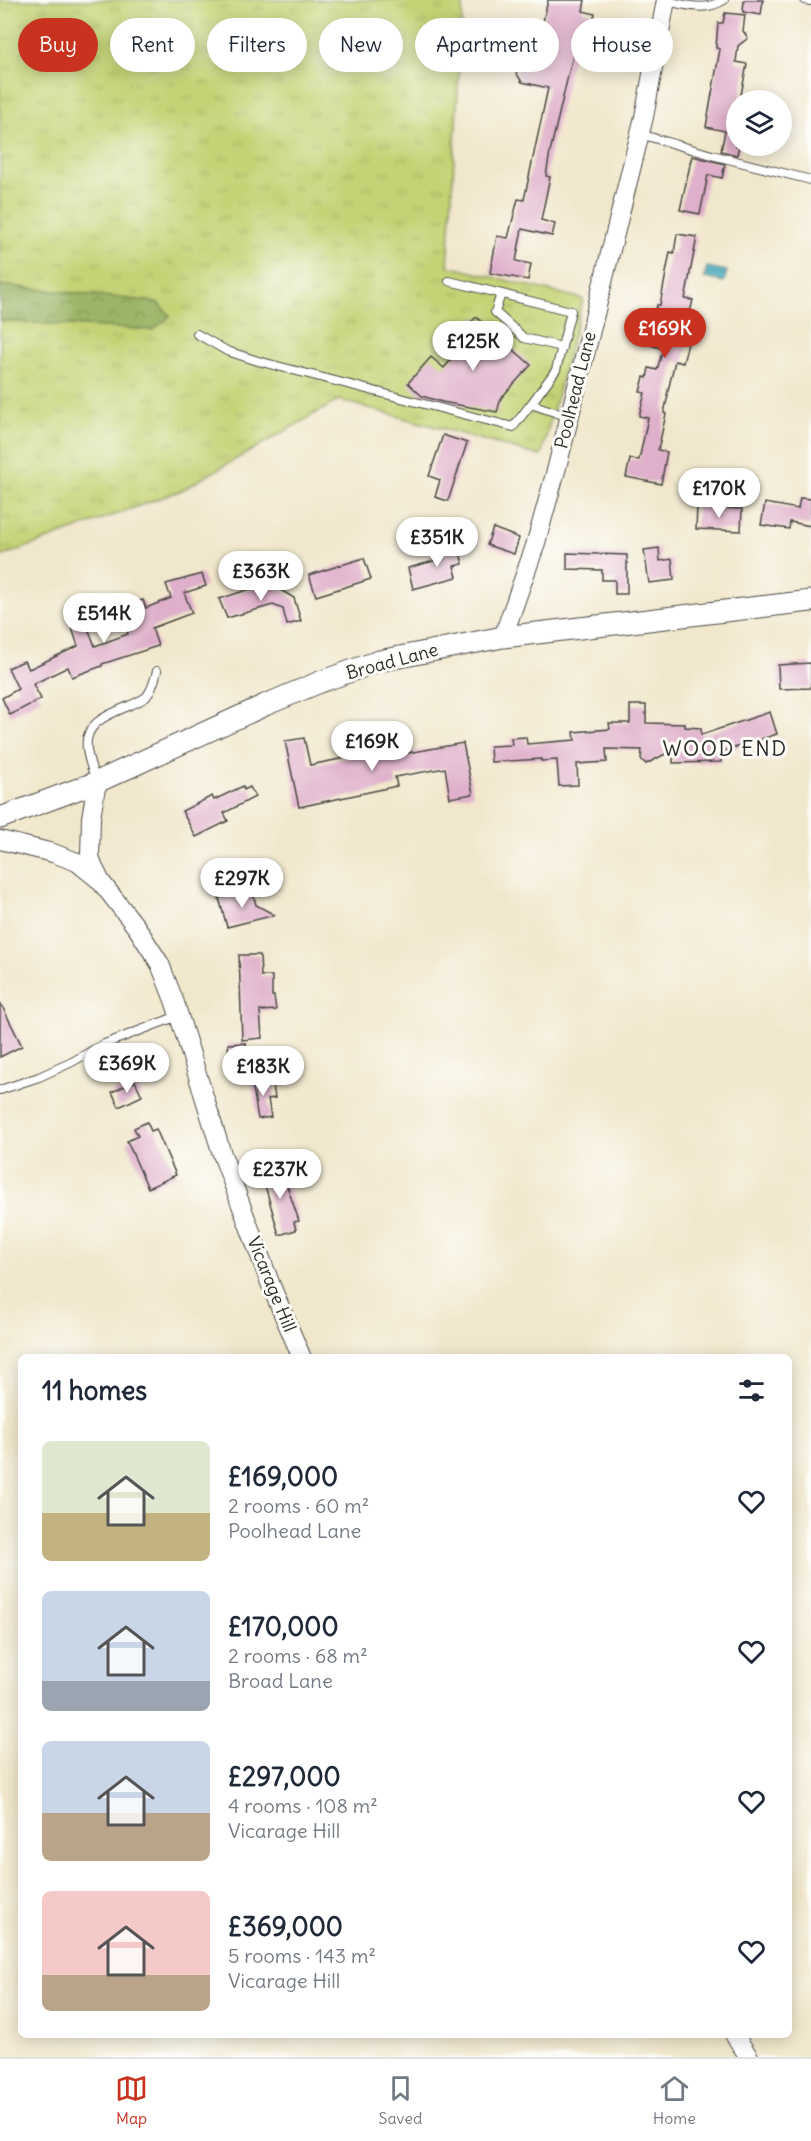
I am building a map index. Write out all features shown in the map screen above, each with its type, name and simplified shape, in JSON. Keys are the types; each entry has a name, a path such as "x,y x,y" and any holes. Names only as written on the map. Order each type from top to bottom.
{"main road":[{"name":"Broad Lane","path":"0,818 97,782 265,705 379,661 503,637 811,602"}],"street":[{"name":"Poolhead Lane","path":"503,637 534,546 569,417 640,134 666,1"},
{"name":"Vicarage Hill","path":"97,782 91,818 90,856 93,866 101,882 137,928 160,964 179,1016 222,1154 272,1288 300,1354"},
{"name":"Vicarage Hill","path":"0,840 77,862 101,882"},
{"path":"736,2038 749,2057"}],"lane":[{"path":"666,1 712,7 724,0"},
{"path":"805,0 811,1"},
{"path":"640,134 811,180"},
{"path":"197,334 227,351 258,362 513,427 556,370 571,311 449,281"},
{"path":"501,294 495,312 524,338 562,347"},
{"path":"531,404 569,417"},
{"path":"97,782 86,747 91,728 112,712 147,696 154,684 157,671"},
{"path":"0,1090 39,1077 102,1045 179,1016"}],"green space":[{"path":"0,0 463,0 462,18 415,18 415,72 459,72 448,266 583,299 541,456 339,400 182,490 0,557"},
{"path":"0,285 157,302 170,316 153,330 0,321"}],"water":[{"path":"707,267 727,271 724,282 704,278"}],"building":[{"path":"548,0 585,0 583,11 595,14 594,18 571,18 571,63 550,152 546,176 550,177 541,220 555,224 552,236 522,229 516,261 531,264 528,280 490,273 497,236 508,238 518,199 524,200 548,88 522,82 516,72 559,72 559,18 544,18"},
{"path":"744,0 763,0 761,15 743,12"},
{"path":"725,13 745,15 743,31 748,38 738,46 736,62 747,64 742,90 726,90 726,152 721,151 725,131 706,127 720,49 716,48 718,23 723,23"},
{"path":"692,156 725,164 722,178 708,175 700,214 680,210"},
{"path":"677,234 697,237 685,299 693,300 683,341 688,343 683,363 675,361 667,395 664,413 666,414 658,450 667,452 661,484 626,477 630,459 639,460 648,418 639,416 645,393 640,392 644,377 647,378 649,368 657,370 663,349 647,344 657,305 660,305 670,252 674,253"},
{"path":"476,317 531,365 501,398 497,412 422,396 408,383 431,357 444,368 472,336 464,330"},
{"path":"443,435 467,443 448,501 435,497 440,480 429,476"},
{"path":"800,498 811,499 811,526 790,522 789,529 761,525 765,503 798,509"},
{"path":"697,507 742,509 741,531 696,529"},
{"path":"493,528 519,538 514,554 487,545"},
{"path":"458,545 463,564 454,566 457,577 413,589 408,568 434,561 432,552"},
{"path":"659,548 660,561 672,559 674,580 649,583 644,550"},
{"path":"567,553 627,555 627,594 615,594 615,580 602,580 602,570 567,569"},
{"path":"364,558 371,579 316,596 309,575"},
{"path":"202,574 206,586 184,593 192,613 152,628 158,646 102,664 102,666 72,677 68,667 33,684 41,699 10,715 2,698 18,689 8,668 24,661 29,669 78,646 72,628 86,623 95,646 128,634 127,630 134,628 126,605 143,600 146,608 171,598 166,584"},
{"path":"269,583 294,598 301,621 287,625 283,609 273,605 227,618 219,599"},
{"path":"811,663 811,688 779,689 778,665"},
{"path":"630,705 646,705 646,723 685,724 685,727 701,728 701,735 770,712 777,734 721,752 721,762 673,763 673,750 646,764 641,759 642,750 606,749 607,762 577,764 578,785 559,786 557,760 491,762 490,746 512,745 511,738 526,737 527,744 575,740 574,732 610,729 609,723 630,723"},
{"path":"304,738 310,765 390,749 391,756 463,743 473,794 450,798 445,768 395,777 397,786 299,807 285,741"},
{"path":"243,786 244,790 250,787 255,797 224,813 228,821 196,837 182,811 212,796 214,800"},
{"path":"252,890 256,905 275,915 227,927 219,898"},
{"path":"239,955 260,955 261,976 272,976 272,996 274,996 276,1010 260,1011 262,1038 242,1040"},
{"path":"0,1002 22,1046 0,1057"},
{"path":"246,1043 247,1056 229,1057 228,1044"},
{"path":"272,1079 275,1098 268,1099 271,1117 258,1119 252,1082"},
{"path":"135,1081 142,1096 119,1107 112,1092"},
{"path":"147,1122 151,1131 156,1129 176,1175 148,1188 127,1141 138,1136 134,1128"},
{"path":"280,1165 299,1221 294,1222 296,1230 279,1235 261,1171"}],"district":[{"name":"WOOD END","path":"725,748"}]}
